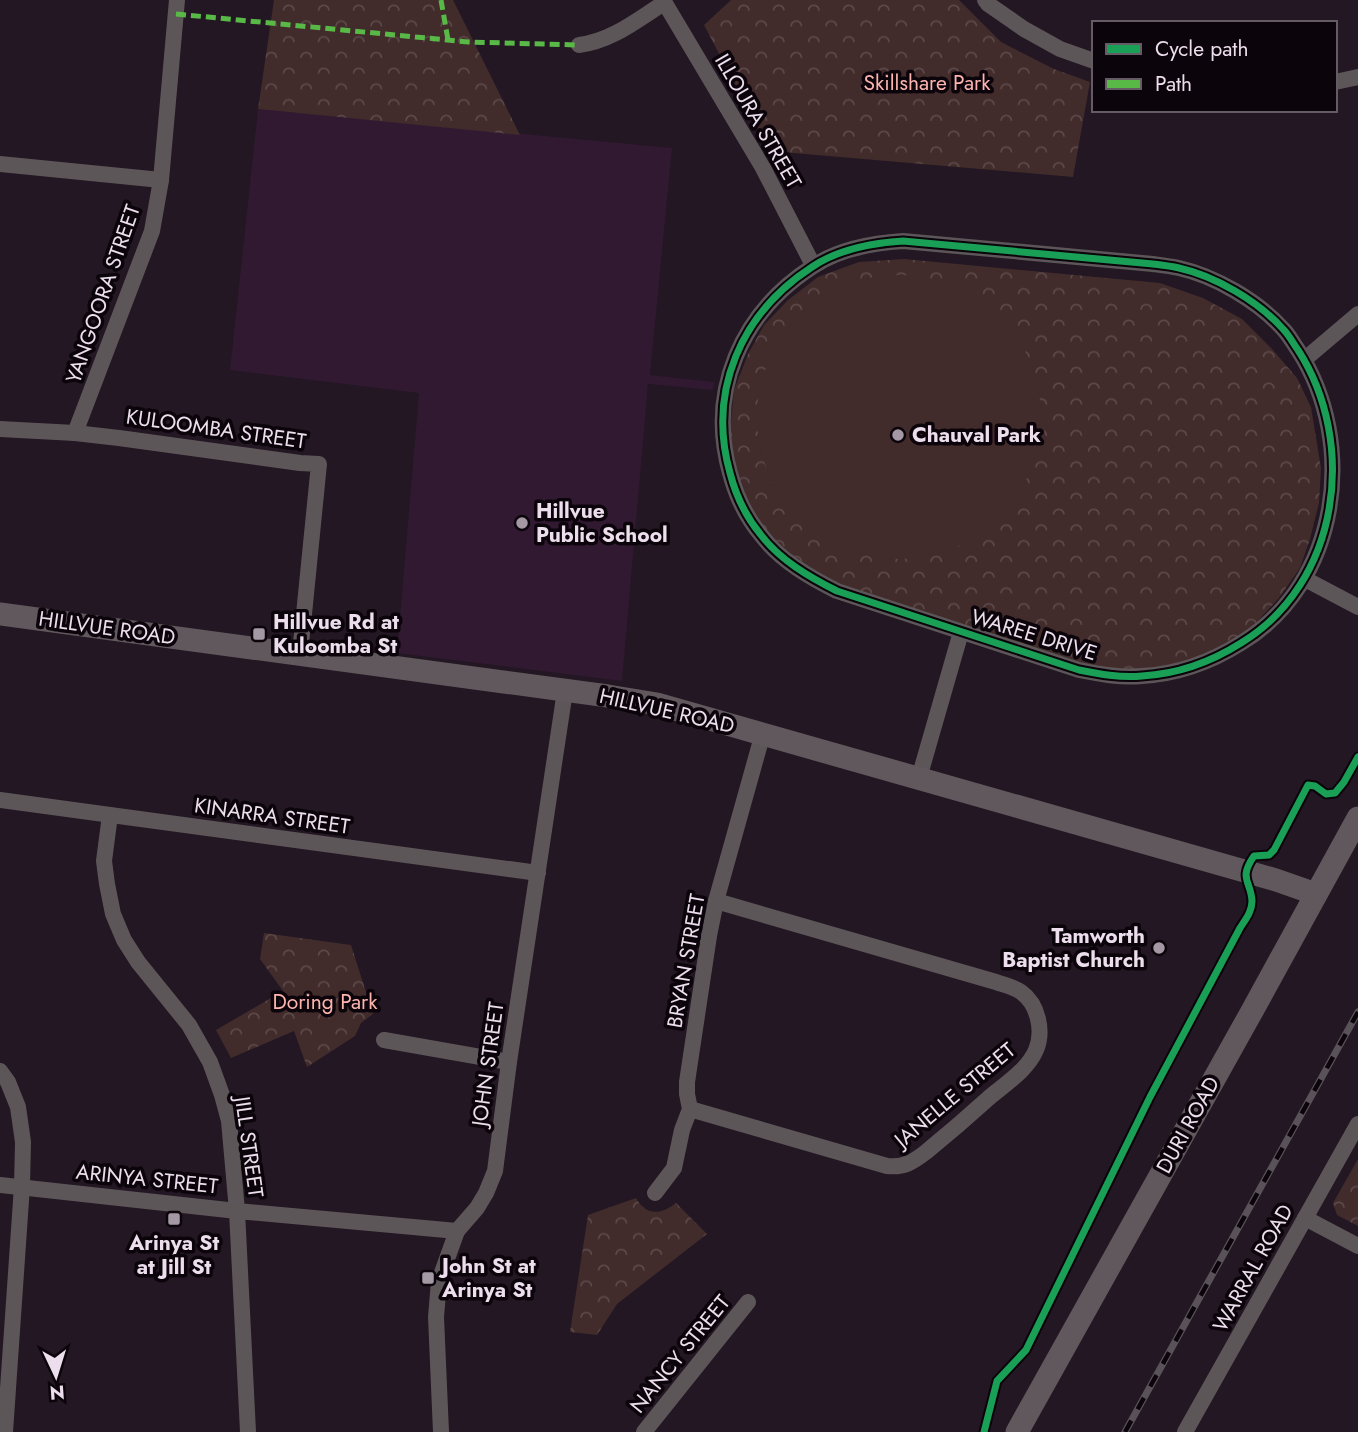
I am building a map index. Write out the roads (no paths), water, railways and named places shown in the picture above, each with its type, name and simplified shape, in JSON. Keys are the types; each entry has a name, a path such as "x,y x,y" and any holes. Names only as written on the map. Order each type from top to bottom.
{"street":[{"name":"YANGOORA STREET","path":"75,433 152,231 161,180 177,0"},
{"path":"985,0 1024,29 1060,49 1092,60"},
{"path":"579,45 610,37 664,1"},
{"name":"ILLOURA STREET","path":"664,1 763,168 813,265"},
{"path":"1337,82 1358,77"},
{"path":"0,164 161,180"},
{"name":"WAREE DRIVE","path":"903,241 1153,264 1180,268 1219,282 1260,308 1283,329 1305,359 1327,407 1334,438 1335,493 1331,518 1318,555 1305,579 1286,605 1252,637 1200,664 1172,672 1141,676 1111,676 1079,670 837,591 812,579 761,536 747,514 734,489 723,437 722,414 727,380 737,351 752,326 767,304 813,265 874,243 903,241"},
{"path":"1305,359 1358,314"},
{"name":"KULOOMBA STREET","path":"0,429 75,433 319,464 300,654"},
{"path":"1305,579 1358,607"},
{"name":"HILLVUE ROAD","path":"0,614 608,695 657,704 1276,880 1316,894"},
{"path":"919,778 961,632"},
{"name":"JOHN STREET","path":"441,1432 437,1298 439,1282 457,1231 477,1208 495,1171 565,691"},
{"name":"BRYAN STREET","path":"655,1193 674,1168 682,1130 690,1110 687,1082 709,936 716,901 763,733"},
{"name":"KINARRA STREET","path":"0,800 538,873"},
{"name":"JILL STREET","path":"110,816 104,861 113,914 124,940 138,962 189,1025 210,1062 229,1121 237,1211 248,1432"},
{"name":"DURI ROAD","path":"1017,1432 1358,818"},
{"name":"JANELLE STREET","path":"690,1110 887,1166 902,1167 914,1162 1015,1076 1029,1062 1040,1037 1034,1008 1017,989 716,901"},
{"path":"384,1040 509,1062"},
{"path":"0,1071 8,1082 18,1107 23,1142 5,1432"},
{"name":"WARRAL ROAD","path":"1185,1432 1358,1124"},
{"name":"ARINYA STREET","path":"0,1185 237,1211 457,1231"},
{"path":"1305,1218 1358,1247"},
{"name":"NANCY STREET","path":"644,1432 748,1302"}],"railway":[{"path":"1125,1432 1358,1012"}],"place":[{"name":"Chauval Park","path":"898,435"},
{"name":"Hillvue Public School","path":"522,523"},
{"name":"Hillvue Rd at Kuloomba St","path":"259,634"},
{"name":"Tamworth Baptist Church","path":"1159,948"},
{"name":"Arinya St at Jill St","path":"174,1219"},
{"name":"John St at Arinya St","path":"428,1278"}],"park label":[{"name":"Skillshare Park","path":"927,83"},
{"name":"Doring Park","path":"325,1002"}]}
